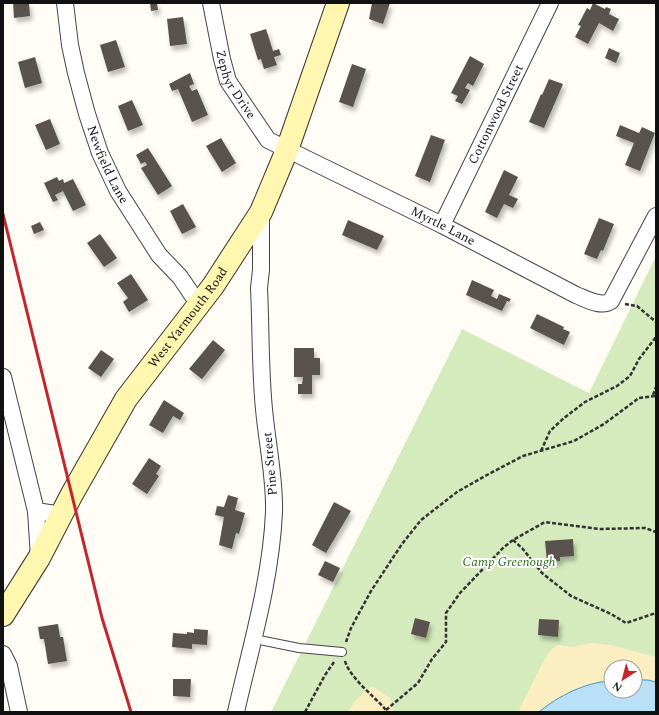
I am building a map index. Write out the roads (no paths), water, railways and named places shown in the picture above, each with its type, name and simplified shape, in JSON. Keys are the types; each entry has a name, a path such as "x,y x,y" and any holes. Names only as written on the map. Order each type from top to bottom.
{"main road":[{"name":"West Yarmouth Road","path":"3,615 39,558 126,399 199,304 262,212 287,150 338,3"}],"street":[{"name":"Newfield Lane","path":"65,3 70,46 76,73 87,114 100,153 118,191 159,255 180,277 199,304"},
{"name":"Zephyr Drive","path":"211,3 228,81 265,136 272,143 287,150"},
{"name":"Cottonwood Street","path":"442,225 550,3"},
{"name":"Myrtle Lane","path":"287,150 442,225 576,295 605,302 656,216"},
{"name":"Pine Street","path":"236,712 254,639 271,551 274,510 264,409 259,288 261,270 262,212"},
{"path":"3,377 36,511 39,558"},
{"path":"36,511 62,515"},
{"path":"3,654 9,666 19,712"}],"lane":[{"path":"254,639 299,648 342,652"}],"water":[{"path":"643,680 656,682 656,712 539,712 564,695 582,687 602,682 603,699 643,699"}],"railway":[{"path":"3,214 102,618 131,712"}],"park label":[{"name":"Camp Greenough","path":"509,562"}]}
